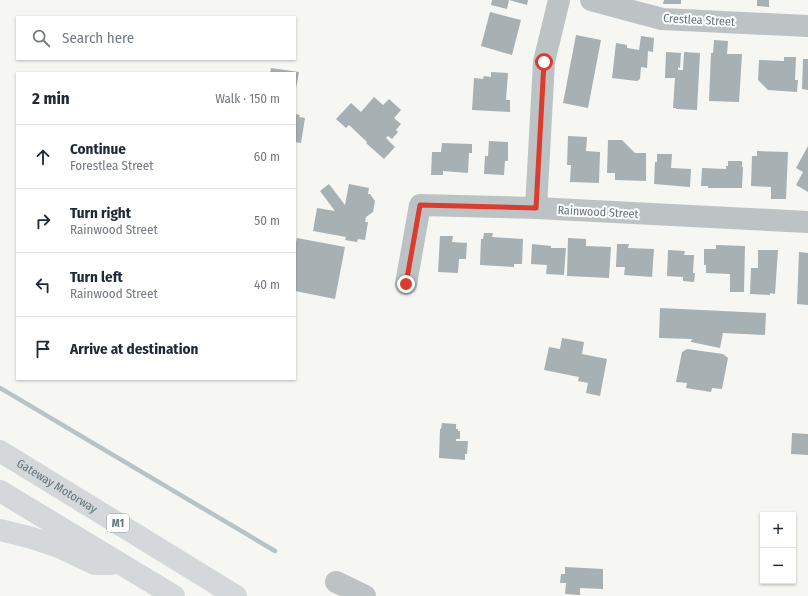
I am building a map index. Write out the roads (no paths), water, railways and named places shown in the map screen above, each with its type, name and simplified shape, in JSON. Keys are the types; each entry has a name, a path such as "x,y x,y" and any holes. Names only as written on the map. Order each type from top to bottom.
{"highway":[{"name":"Gateway Motorway","path":"0,451 236,596"},
{"path":"0,491 174,596"},
{"path":"0,530 59,547 95,564 123,564"}],"street":[{"path":"536,208 544,62 559,0"},
{"name":"Crestlea Street","path":"591,0 662,19 808,26"},
{"name":"Rainwood Street","path":"406,284 420,205 536,208 808,222"},
{"path":"336,582 365,596"}],"waterway":[{"path":"0,388 275,551"}]}
